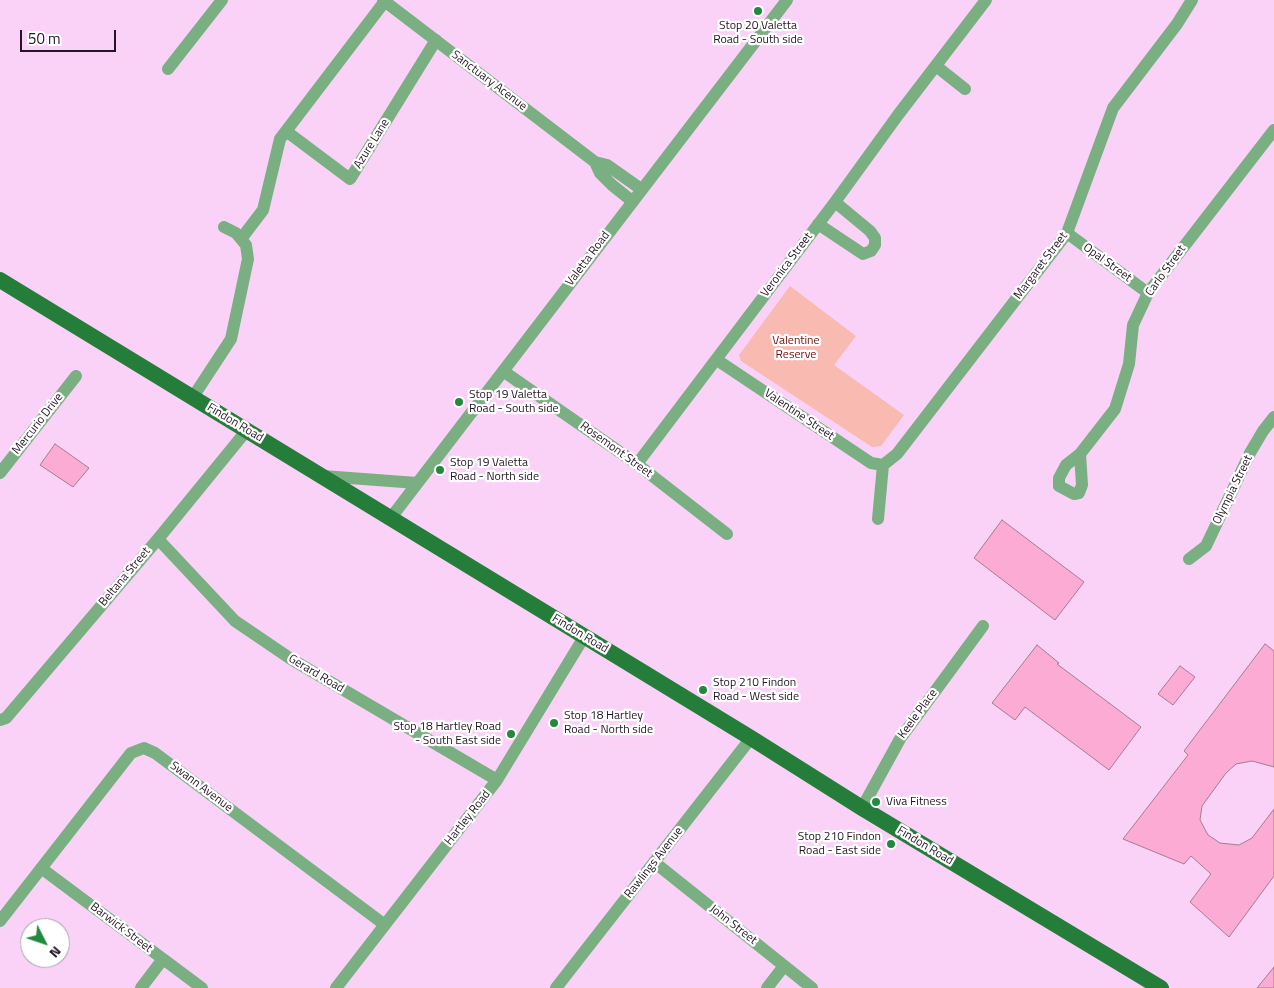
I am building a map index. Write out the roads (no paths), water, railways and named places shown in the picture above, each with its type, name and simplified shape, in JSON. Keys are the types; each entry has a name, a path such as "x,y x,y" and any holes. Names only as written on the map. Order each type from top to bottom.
{"main road":[{"name":"Findon Road","path":"0,280 751,738 862,808 1161,988"}],"street":[{"path":"168,69 222,0"},
{"name":"Valetta Road","path":"390,519 787,0"},
{"name":"Veronica Street","path":"637,464 986,0"},
{"name":"Margaret Street","path":"883,465 897,454 1067,233 1113,108 1177,24 1192,0"},
{"path":"241,239 263,210 280,139 384,1"},
{"name":"Sanctuary Acenue","path":"384,1 595,162 607,165 641,190"},
{"name":"Azure Lane","path":"286,131 350,179 436,40"},
{"path":"936,66 965,89"},
{"name":"Carlo Street","path":"1080,454 1115,409 1129,364 1133,326 1148,293 1274,130"},
{"name":"Sanctuary Acenue","path":"595,162 600,172 612,185 632,201"},
{"path":"818,224 863,254 871,251 875,245 875,238 870,231 835,202"},
{"path":"192,397 231,339 248,259 246,245 236,233 224,227"},
{"name":"Opal Street","path":"1067,233 1148,293"},
{"name":"Valentine Street","path":"717,360 871,463 883,465"},
{"name":"Rosemont Street","path":"503,371 637,464 727,534"},
{"name":"Mercurio Drive","path":"0,472 76,376"},
{"name":"Olympia Street","path":"1188,559 1206,546 1250,454 1263,431 1274,417"},
{"name":"Beltana Street","path":"0,720 6,718 158,539 247,430"},
{"path":"878,519 883,465"},
{"path":"320,476 417,482"},
{"name":"Gerard Road","path":"158,539 235,621 291,659 497,780"},
{"name":"Keele Place","path":"862,808 900,739 983,626"},
{"name":"Hartley Road","path":"336,988 497,780 584,637"},
{"name":"Rawlings Avenue","path":"556,988 751,738"},
{"name":"Swann Avenue","path":"40,868 131,753 144,748 155,753 385,925"},
{"name":"John Street","path":"654,862 812,988"},
{"path":"0,921 40,868"},
{"name":"Barwick Street","path":"40,868 202,988"},
{"path":"141,988 163,959"},
{"path":"767,988 784,966"}],"place":[{"name":"Stop 20 Valetta Road - South side","path":"758,11"},
{"name":"Stop 19 Valetta Road - South side","path":"459,402"},
{"name":"Stop 19 Valetta Road - North side","path":"440,470"},
{"name":"Stop 210 Findon Road - West side","path":"703,690"},
{"name":"Stop 18 Hartley Road - North side","path":"554,723"},
{"name":"Stop 18 Hartley Road - South East side","path":"511,734"},
{"name":"Viva Fitness","path":"876,802"},
{"name":"Stop 210 Findon Road - East side","path":"891,844"}],"park label":[{"name":"Valentine Reserve","path":"796,348"}]}
